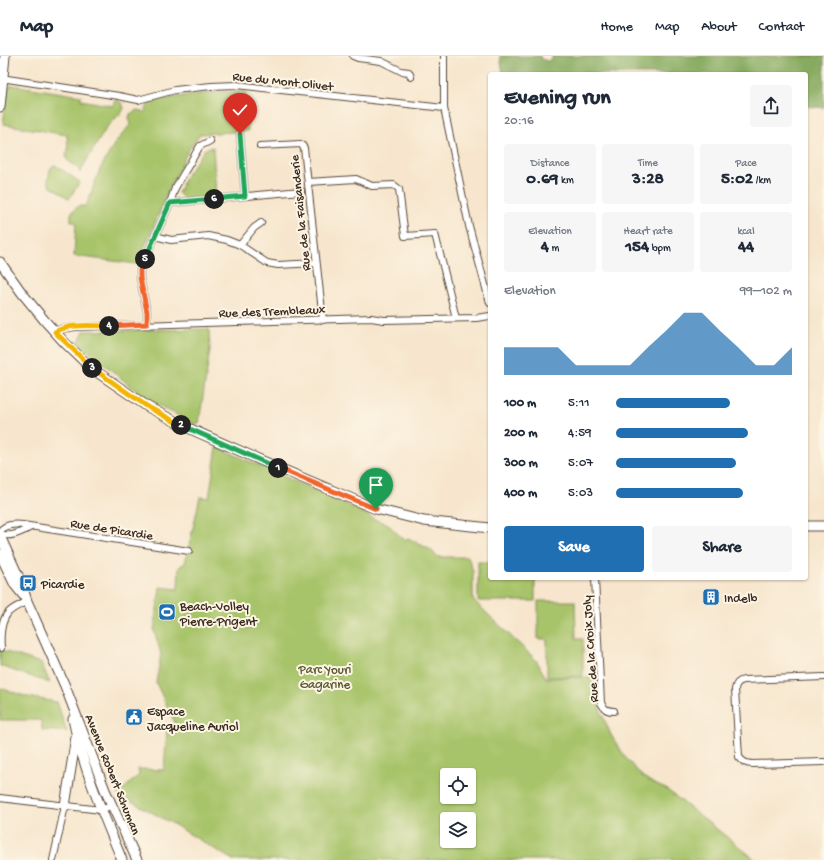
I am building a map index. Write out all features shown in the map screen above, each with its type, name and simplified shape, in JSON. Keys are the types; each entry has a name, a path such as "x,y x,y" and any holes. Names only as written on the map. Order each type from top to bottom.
{"main road":[{"path":"0,107 5,56"},
{"path":"0,262 30,303 55,332 92,368 148,407 216,441 376,509 424,521 488,528"},
{"path":"808,526 824,526"},
{"name":"Avenue Robert Schuman","path":"0,534 2,551 21,582 27,601 57,667 112,806 137,860"},
{"name":"Avenue Robert Schuman","path":"69,698 76,734 94,793 122,860"},
{"path":"65,806 76,734"}],"street":[{"path":"353,56 381,61 401,71 409,72 411,77"},
{"path":"444,56 444,108 469,226 488,296"},
{"name":"Rue du Mont Olivet","path":"2,78 138,100 175,90 236,84 444,108"},
{"path":"240,134 245,196"},
{"path":"147,324 147,312 140,278 140,270 170,203 175,188 200,146 210,141"},
{"name":"Rue de la Faisanderie","path":"260,146 300,144 304,148 323,320"},
{"path":"308,182 356,179 372,186 394,185 399,189 405,236 435,234 456,318"},
{"path":"170,203 301,191"},
{"path":"240,245 254,228 261,223"},
{"path":"155,236 171,240 208,236 227,240 240,245 267,263 278,265 316,263"},
{"name":"Rue des Trembleaux","path":"55,332 61,329 75,327 147,324 371,318 384,320 488,316"},
{"name":"Rue de Picardie","path":"0,524 8,526 15,524 51,529 112,540 189,551"},
{"path":"0,534 4,527 8,526"},
{"name":"Rue de Picardie","path":"0,534 7,536 12,535 31,527"},
{"path":"2,551 8,539 12,535"},
{"name":"Rue de la Croix Joly","path":"596,580 601,703 608,711 614,711"},
{"path":"1,648 0,634 3,622 8,613 27,601"},
{"path":"824,677 744,680 736,684 735,689 739,757 744,762 748,764 824,762"},
{"path":"0,798 101,810 112,806"},
{"path":"53,860 65,806"}],"green space":[{"path":"500,56 540,56 541,59 548,61 553,56 824,56 824,108 808,106 808,72 503,72"},
{"path":"12,85 81,96 81,100 113,106 115,99 122,103 124,108 107,127 80,173 76,167 67,160 67,135 3,124 8,88"},
{"path":"246,91 248,131 200,134 188,151 169,189 137,264 74,256 76,222 71,221 71,213 78,206 86,206 100,169 115,143 131,124 129,118 130,114 137,110 144,113 150,102 174,97"},
{"path":"213,147 216,197 185,200 178,193 186,176 205,149"},
{"path":"55,165 80,182 69,199 57,190 50,187 48,181 50,169"},
{"path":"209,329 210,350 199,423 194,424 158,405 133,388 78,343 84,331"},
{"name":"Parc Youri Gagarine","path":"217,447 342,502 376,520 388,524 404,540 408,538 431,550 437,557 468,557 473,571 473,600 536,660 546,678 596,677 597,702 611,735 625,757 642,776 654,784 666,789 756,860 233,860 173,824 118,794 139,775 138,769 164,770 167,730 176,725 156,683 161,654 154,630 160,587 178,589 179,567 185,563 200,497 209,498"},
{"path":"478,562 488,562 488,580 535,580 535,601 478,601"},
{"path":"538,601 575,601 576,639 583,639 583,676 547,677 547,639 538,639"},
{"path":"0,650 41,663 50,683 0,666"},
{"path":"0,688 28,697 57,702 67,732 42,730 41,720 0,720"}],"place":[{"name":"Picardie","path":"28,583"},
{"name":"Indelb","path":"711,597"},
{"name":"Beach-Volley Pierre-Prigent","path":"167,612"},
{"name":"Espace Jacqueline Auriol","path":"134,717"}],"route":[{"path":"240,134 245,196 170,203 140,270 140,278 147,312 147,324 75,327 61,329 55,332 92,368 148,407 184,426 264,462 376,509"}]}
